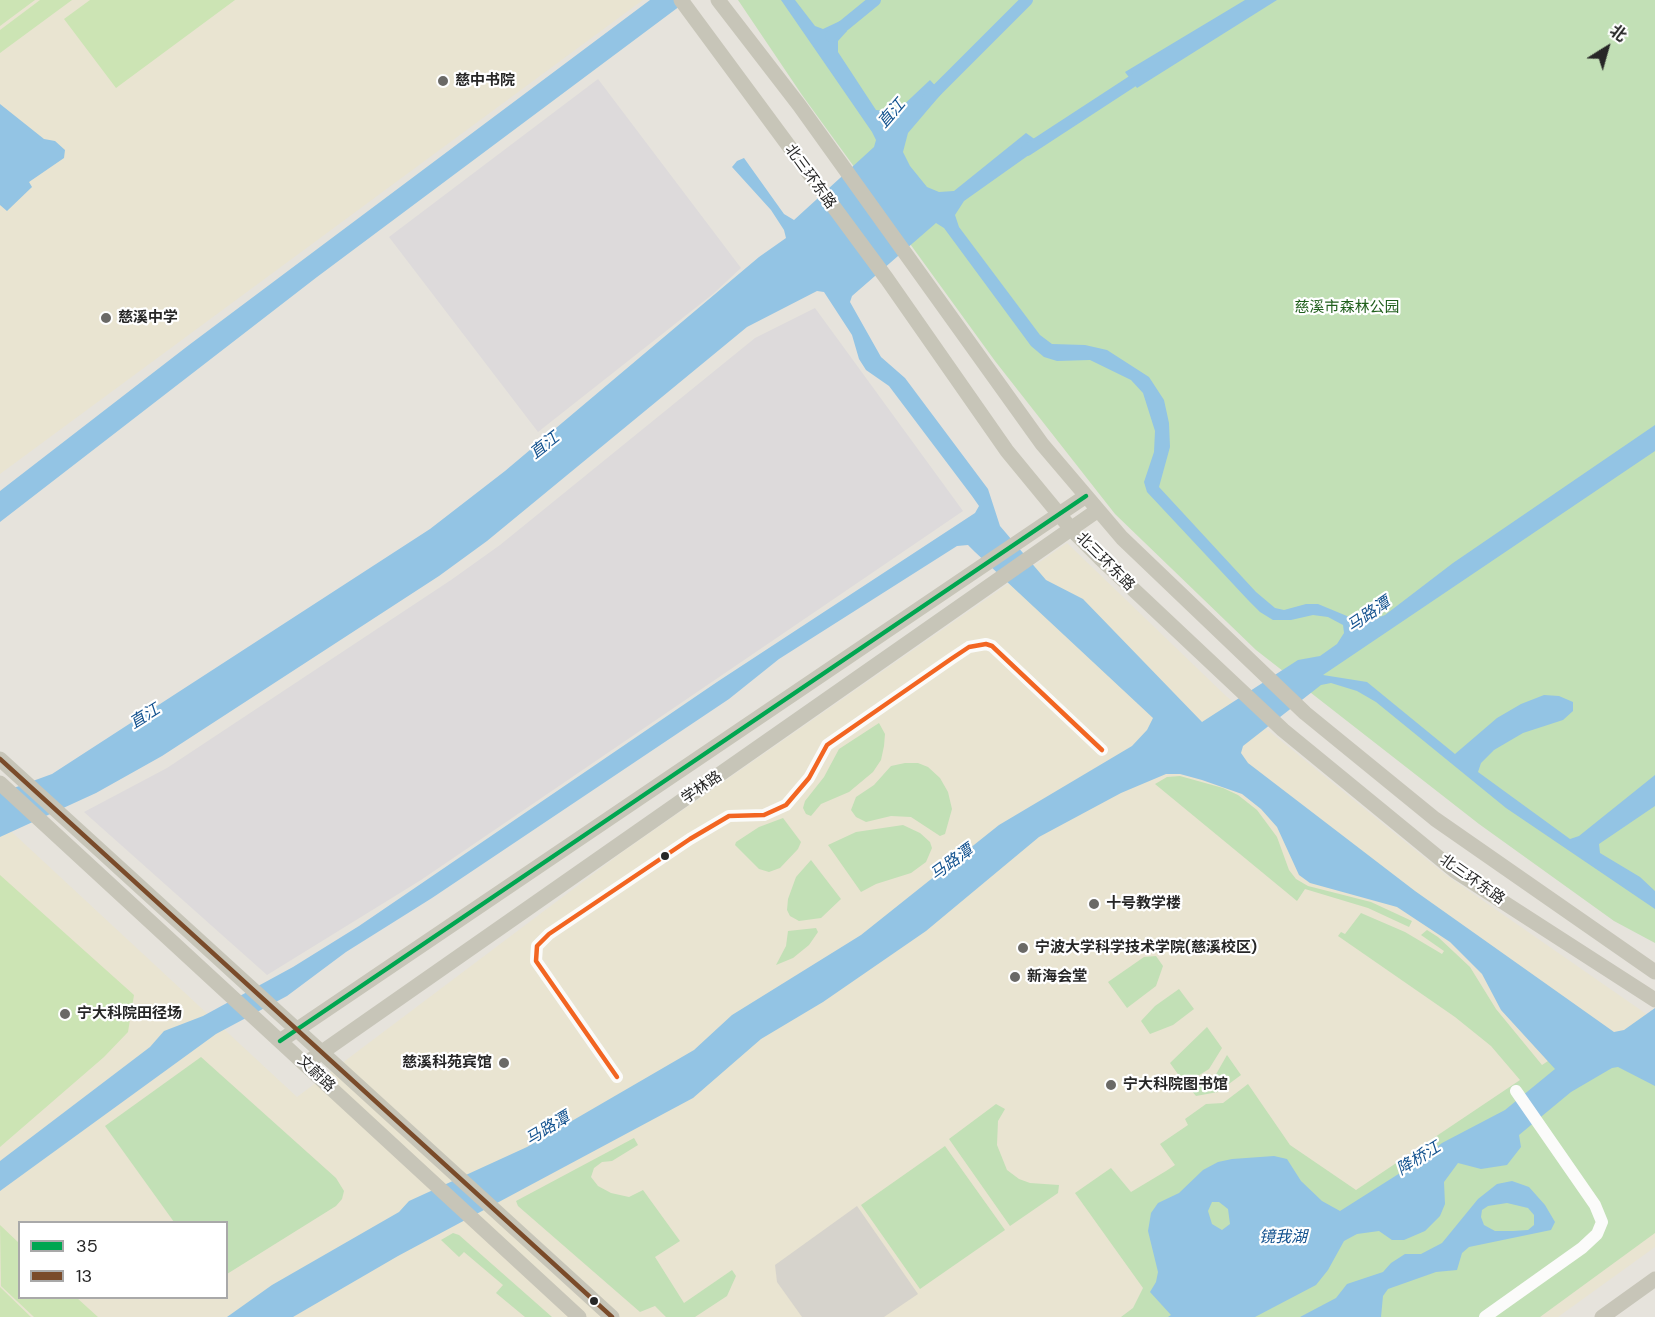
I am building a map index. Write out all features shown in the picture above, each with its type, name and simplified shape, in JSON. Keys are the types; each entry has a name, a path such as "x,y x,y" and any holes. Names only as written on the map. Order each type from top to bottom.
{"main road":[{"name":"北三环东路","path":"681,0 887,279 1007,451 1072,530 1183,639 1283,730 1455,871 1655,1000"},
{"name":"北三环东路","path":"718,0 841,164 1042,444 1157,574 1305,713 1435,819 1655,972"},
{"name":"学林路","path":"280,1041 1086,496"},
{"name":"学林路","path":"305,1064 1034,557 1098,510"},
{"name":"文蔚路","path":"0,759 612,1317"},
{"name":"文蔚路","path":"0,783 579,1317"},
{"path":"1602,1317 1655,1279"}],"street":[{"path":"617,1077 536,961 537,946 549,934 690,838 729,816 764,815 786,806 809,778 827,745 951,659 969,647 986,644 992,646 1102,750"},
{"path":"1485,1317 1582,1248 1597,1234 1602,1222 1595,1204 1516,1091"}],"shaded area":[{"name":"慈溪中学","path":"0,0 643,0 0,474"},
{"path":"598,79 741,268 713,294 538,432 389,237"},
{"path":"815,308 963,511 421,880 267,975 84,812 167,768 451,580 500,545 755,338"},
{"name":"宁波大学科学技术学院(慈溪校区)","path":"1067,543 1226,696 1446,875 1655,1020 1655,1247 1558,1317 0,1317 0,821 297,1097 621,853"},
{"path":"857,1206 918,1294 884,1317 802,1317 777,1282 775,1265"}],"green space":[{"path":"0,0 35,0 0,26"},
{"path":"40,0 72,0 0,53 0,30"},
{"path":"90,0 235,0 116,88 64,19"},
{"name":"慈溪市森林公园","path":"738,0 1655,0 1655,943 1614,921 1479,824 1256,650 1115,514 995,361 802,95"},
{"path":"879,723 885,734 884,746 881,760 873,772 849,792 821,804 811,816 806,814 803,808 805,801 824,777 839,749"},
{"path":"918,763 928,767 940,778 948,792 952,809 945,834 940,836 911,817 891,816 866,822 856,817 851,810 856,797 874,785 891,766"},
{"path":"1180,776 1223,788 1238,795 1257,810 1277,837 1289,870 1296,879 1308,886 1371,902 1412,921 1409,927 1368,908 1305,889 1297,901 1155,784 1167,777"},
{"path":"783,818 801,842 798,849 780,868 769,872 759,869 735,845 736,842 759,827"},
{"path":"903,825 920,833 930,842 932,848 926,862 911,873 876,884 861,892 828,845 856,832"},
{"path":"811,860 841,899 821,918 799,921 790,916 787,910 788,899 796,877"},
{"name":"宁大科院田径场","path":"0,875 134,995 128,1032 104,1057 0,1147"},
{"path":"1361,913 1405,932 1442,954 1444,951 1421,935 1427,930 1438,937 1470,967 1496,1009 1542,1065 1598,1028 1655,1064 1655,1233 1540,1317 1121,1317 1133,1308 1143,1288 1075,1193 1111,1168 1131,1192 1175,1165 1160,1144 1188,1125 1185,1119 1206,1104 1223,1103 1248,1084 1290,1145 1356,1190 1520,1080 1491,1046 1455,1017 1338,936 1341,932 1345,934"},
{"path":"816,928 818,932 809,945 793,958 776,965 786,946 788,931"},
{"path":"1156,956 1163,966 1156,986 1127,1008 1108,982 1144,957"},
{"path":"1179,989 1194,1009 1173,1025 1150,1034 1141,1021 1155,1006"},
{"path":"1207,1027 1222,1048 1209,1069 1185,1084 1170,1063"},
{"path":"1227,1055 1241,1075 1218,1092 1196,1096 1191,1090 1215,1076"},
{"path":"201,1057 336,1178 344,1191 342,1199 336,1206 228,1273 228,1221 173,1221 105,1126"},
{"path":"996,1104 1005,1109 998,1121 997,1145 1007,1170 1019,1179 1030,1183 1059,1185 1058,1193 1010,1226 949,1139"},
{"path":"634,1138 638,1145 612,1161 602,1162 594,1168 591,1177 598,1186 611,1193 629,1197 643,1190 680,1241 655,1257 684,1303 732,1270 736,1276 727,1296 695,1317 666,1317 655,1306 640,1312 518,1206 516,1201"},
{"path":"945,1146 1005,1230 920,1289 861,1205"},
{"path":"0,1225 18,1242 18,1299 78,1299 98,1317 34,1317 1,1286"},
{"path":"453,1233 459,1235 552,1317 525,1317 496,1293 503,1285 464,1252 459,1257 441,1240"},
{"path":"0,1287 31,1317 0,1317"}],"water":[{"path":"650,0 688,0 317,277 0,522 0,491 189,345"},
{"path":"781,0 795,0 815,26 823,29 840,21 847,31 838,41 838,52 876,110 896,112 930,80 942,93 908,133 903,152 910,166 927,187 939,192 954,191 1026,133 1043,145 964,201 955,215 959,227 1040,335 1052,344 1085,345 1107,350 1149,377 1164,400 1169,423 1170,447 1159,487 1256,592 1275,608 1284,610 1306,604 1318,604 1359,621 1372,620 1385,615 1453,563 1655,425 1655,451 1323,675 1367,682 1455,754 1497,718 1521,704 1544,695 1559,696 1573,702 1573,711 1563,720 1523,733 1494,750 1481,763 1478,772 1570,839 1579,836 1655,775 1655,806 1599,844 1600,853 1640,877 1655,891 1655,909 1506,808 1376,702 1357,691 1331,683 1321,685 1243,746 1241,753 1248,763 1415,891 1614,1032 1624,1030 1655,1008 1655,1086 1618,1067 1612,1068 1571,1092 1519,1135 1521,1147 1507,1165 1481,1169 1458,1163 1444,1182 1445,1204 1440,1216 1425,1231 1404,1240 1392,1240 1379,1231 1357,1234 1344,1241 1328,1270 1316,1285 1255,1317 1168,1317 1171,1315 1150,1292 1156,1282 1158,1272 1148,1231 1151,1213 1158,1203 1179,1193 1203,1170 1218,1162 1232,1159 1274,1156 1287,1159 1301,1181 1322,1201 1340,1211 1408,1168 1442,1143 1505,1110 1555,1069 1501,1010 1482,974 1450,942 1397,907 1310,883 1299,875 1277,827 1261,809 1242,794 1180,774 1166,774 1121,793 1039,837 926,931 823,1002 761,1039 693,1098 398,1256 293,1317 227,1317 272,1285 399,1212 409,1201 527,1147 694,1050 732,1015 861,935 999,825 1132,746 1147,730 1153,718 968,545 957,546 779,659 729,699 432,898 346,952 287,996 216,1034 0,1191 0,1161 150,1047 164,1031 203,1016 293,967 359,926 717,682 975,513 979,506 972,496 889,386 866,370 859,359 852,335 824,292 817,291 747,327 487,541 439,576 162,756 96,793 0,837 0,793 52,774 430,529 505,471 759,257 786,238 784,230 771,210 732,167 737,161 744,158 784,214 794,220 874,147 876,140","holes":["936,223 944,228 1031,346 1044,357 1057,361 1090,360 1131,380 1143,393 1155,431 1154,452 1144,482 1147,492 1248,600 1260,612 1273,620 1291,620 1313,615 1328,617 1343,625 1344,633 1337,644 1320,656 1298,660 1202,722 1083,599 1046,580 1000,526 988,489 905,378 881,357 850,302 852,296","1212,1202 1219,1202 1228,1209 1230,1224 1222,1230 1212,1224 1208,1211"]},
{"path":"1245,0 1277,0 1137,88 1125,72"},
{"path":"0,104 44,139 55,141 65,150 64,158 29,182 32,187 7,211 0,205"},
{"path":"1512,1181 1529,1187 1545,1205 1555,1222 1551,1230 1469,1247 1462,1253 1457,1270 1436,1272 1388,1289 1383,1296 1381,1317 1300,1317 1336,1298 1347,1284 1383,1272 1391,1263 1405,1254 1421,1254 1442,1243 1478,1199 1497,1184","holes":["1507,1203 1528,1208 1534,1215 1534,1225 1528,1230 1495,1231 1484,1225 1481,1217 1482,1210 1488,1206"]}],"waterway":[{"path":"831,36 875,0"},
{"name":"直江","path":"928,99 1027,0"},
{"path":"1027,150 1145,73"}],"transit line":[{"name":"35","path":"280,1041 1086,496"},
{"path":"617,1077 536,961 537,946 549,934 690,839 729,816 764,815 786,805 809,778 827,745 951,659 969,647 986,644 992,646 1102,750"},
{"name":"13","path":"0,759 612,1317"}],"place":[{"name":"慈中书院","path":"443,81"},
{"name":"慈溪中学","path":"106,318"},
{"name":"十号教学楼","path":"1094,904"},
{"name":"宁波大学科学技术学院(慈溪校区)","path":"1023,948"},
{"name":"新海会堂","path":"1015,977"},
{"name":"宁大科院田径场","path":"65,1014"},
{"name":"慈溪科苑宾馆","path":"504,1063"},
{"name":"宁大科院图书馆","path":"1111,1085"}],"water label":[{"name":"马路潭","path":"1369,615"},
{"name":"马路潭","path":"952,863"},
{"name":"马路潭","path":"548,1129"},
{"name":"降桥江","path":"1419,1159"},
{"name":"镜我湖","path":"1283,1238"}]}
